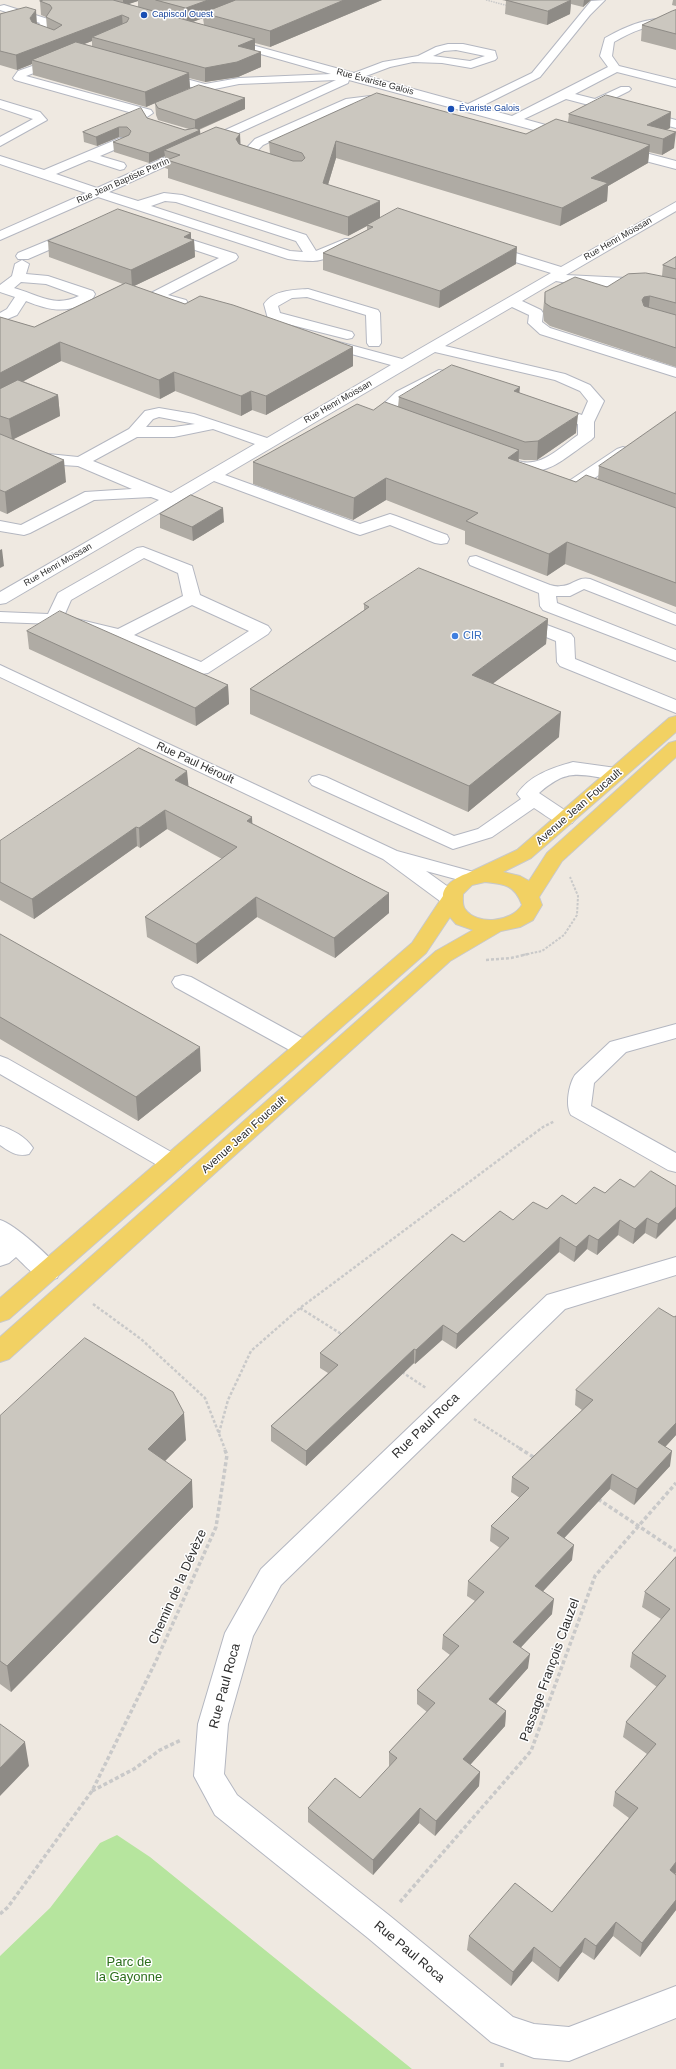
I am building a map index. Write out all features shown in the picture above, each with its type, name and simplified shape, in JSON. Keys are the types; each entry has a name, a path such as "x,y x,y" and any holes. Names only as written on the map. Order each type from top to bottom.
{"main road":[{"name":"Avenue Jean Foucault","path":"474,878 524,854 676,722"},
{"name":"Avenue Jean Foucault","path":"530,895 554,857 676,747"},
{"path":"0,1312 419,948 458,886 474,878 496,877 507,879 521,885 530,895 532,906 525,916 512,924 494,927 483,926 463,919 452,906 451,899"},
{"name":"Avenue Jean Foucault","path":"0,1352 443,956 494,927"}],"street":[{"path":"469,108 536,76 572,32 581,12 600,0"},
{"path":"2,9 19,3"},
{"path":"2,9 47,22 38,33 56,40"},
{"path":"676,22 663,20 642,23 609,40 606,56 615,68 676,84"},
{"name":"Rue Évariste Galois","path":"217,38 582,139"},
{"path":"190,94 205,88 239,81 355,76 395,61 422,58 471,65 491,58 491,53 451,46 438,49 422,58"},
{"path":"72,55 22,73 19,78 151,115"},
{"path":"513,120 615,68"},
{"path":"145,71 205,88"},
{"name":"Rue Jean Baptiste Perrin","path":"0,236 355,76"},
{"path":"597,103 625,89"},
{"path":"565,94 676,124"},
{"path":"271,166 244,157 260,142 356,100 370,100 408,111"},
{"path":"0,104 36,115 41,120 0,142"},
{"path":"255,121 285,130"},
{"path":"43,175 124,141"},
{"path":"605,146 676,165"},
{"path":"89,156 120,166"},
{"path":"0,160 96,193 288,255 313,257 330,253 363,236"},
{"path":"56,195 75,202"},
{"path":"137,206 164,197 178,198 301,238 304,246 313,257"},
{"name":"Rue Henri Moissan","path":"0,599 165,496 212,475 676,206"},
{"path":"660,215 676,220"},
{"path":"24,256 91,226"},
{"path":"157,232 231,257 156,296 194,307"},
{"path":"0,241 18,247 24,256 18,278"},
{"path":"472,244 581,282 608,281 649,286 676,292"},
{"path":"18,278 48,280 88,294 87,297 71,306 59,308 2,289 18,278"},
{"path":"374,343 373,313 308,293 289,294 271,304 273,316 417,355"},
{"path":"0,318 12,312 23,295"},
{"path":"512,302 536,313 536,323 545,331 676,373"},
{"path":"0,324 14,328"},
{"path":"262,325 402,364"},
{"path":"431,348 560,377 585,388 596,401 586,422 586,437 543,466 522,467 492,456"},
{"path":"402,424 380,415 401,395 441,373 455,378"},
{"path":"369,383 401,395"},
{"path":"535,405 586,422"},
{"path":"82,462 134,432 151,414 164,411 214,425 267,443"},
{"path":"134,432 174,432 214,425"},
{"path":"0,444 46,459 82,462 165,496"},
{"path":"594,494 572,486 634,444"},
{"path":"212,475 360,530 390,519 441,538"},
{"path":"0,526 24,530 91,495 165,496"},
{"path":"54,619 64,597 144,552 186,570 192,598"},
{"path":"476,561 662,630 676,630"},
{"path":"676,620 584,583 556,591 549,606 676,656"},
{"path":"120,635 192,598"},
{"path":"0,617 54,619 120,635 202,669 262,630 192,598"},
{"path":"505,614 565,638 566,662 676,707"},
{"name":"Rue Paul Héroult","path":"0,670 390,855 474,878"},
{"path":"565,819 527,794 548,776 573,768 616,774"},
{"path":"319,781 454,843 486,833 534,800"},
{"name":"Rue Paul Héroult","path":"390,855 451,899"},
{"path":"184,982 303,1048"},
{"path":"676,1031 618,1047 583,1080 579,1108 676,1164"},
{"path":"0,1064 172,1163"},
{"path":"0,1134 21,1148"},
{"path":"6,1243 48,1271"},
{"name":"Rue Paul Roca","path":"676,1266 556,1302 271,1577 239,1633 213,1724 209,1776 226,1805 379,1927 503,2030 534,2041 569,2044 676,2002"}],"path":[{"path":"486,0 511,6"},
{"path":"219,1434 228,1400 251,1351 300,1308 544,1127 579,1108"},
{"name":"Chemin de la Dévèze","path":"0,1914 8,1907 92,1792 156,1661 216,1527 227,1455 205,1398 141,1339 72,1289"},
{"path":"300,1308 346,1337"},
{"path":"398,1370 541,1462"},
{"name":"Passage François Clauzel","path":"379,1927 531,1751 595,1576 638,1525 676,1484"},
{"path":"593,1496 676,1551"},
{"path":"92,1792 134,1769 160,1750 213,1724"}],"green space":[{"name":"Parc de la Gayonne","path":"117,1835 150,1857 412,2069 0,2069 0,1956 50,1908 100,1843"}],"building":[{"path":"113,0 255,39 238,46 261,52 237,62 205,68 92,37 127,22 129,18 122,15 16,55 0,51 0,14 26,7 36,10 30,18 32,22 54,30 62,25 46,17 52,8 50,5 40,1"},
{"path":"156,0 208,0 186,8"},
{"path":"236,0 344,0 270,31 203,13"},
{"path":"506,0 571,0 548,11"},
{"path":"676,10 676,34 642,25 672,11"},
{"path":"76,42 189,73 145,92 32,60"},
{"path":"199,85 245,98 195,120 158,108 155,103"},
{"path":"377,93 526,134 556,119 650,145 591,178 608,183 562,208 336,141 323,183 380,201 348,217 167,160 180,155 164,150 216,127 240,134 236,139 239,144 293,161 302,161 305,158 302,153 269,142"},
{"path":"606,95 671,112 647,125 676,132 663,139 569,114"},
{"path":"141,108 147,118 185,130 195,128 200,130 149,153 113,142 129,135 131,131 127,127 119,127 96,137 83,132"},
{"path":"398,208 517,247 440,291 323,253 373,227 367,225"},
{"path":"118,209 191,233 184,237 194,240 131,270 48,241"},
{"path":"676,257 676,269 663,265"},
{"path":"646,273 676,279 676,303 650,296 644,297 642,300 644,306 676,315 676,348 551,307 545,303 545,292 575,277 607,287 628,274"},
{"path":"126,283 185,304 200,296 233,305 353,347 266,396 251,391 241,396 174,372 159,380 60,342 0,373 0,317 34,327"},
{"path":"452,365 520,387 514,391 578,413 578,415 538,441 525,442 399,397"},
{"path":"18,380 58,395 9,419 0,416 0,389"},
{"path":"385,402 519,450 508,458 576,482 586,475 676,508 676,583 567,542 549,554 466,521 478,513 386,478 354,498 253,462 357,404 373,410"},
{"path":"676,412 676,494 599,466"},
{"path":"0,434 64,460 5,492 0,490"},
{"path":"191,495 223,508 192,527 160,514"},
{"path":"419,568 548,619 472,675 561,712 469,786 250,689 369,607 364,604"},
{"path":"60,611 228,685 195,708 27,631"},
{"path":"139,748 187,771 175,780 252,817 247,821 389,893 334,938 256,897 196,944 145,917 237,847 165,810 139,828 136,827 32,899 0,882 0,841"},
{"path":"0,934 200,1047 136,1097 0,1017"},
{"path":"651,1171 676,1186 676,1207 658,1224 647,1218 635,1229 620,1220 598,1240 589,1235 576,1247 560,1237 457,1334 443,1325 416,1350 414,1349 306,1451 271,1426 338,1365 320,1353 452,1234 464,1242 500,1211 513,1220 533,1202 547,1209 562,1195 576,1204 594,1187 605,1193 620,1179 634,1187"},
{"path":"659,1308 674,1317 676,1316 676,1423 658,1442 672,1451 637,1489 612,1474 557,1533 574,1545 535,1586 554,1599 513,1642 530,1654 489,1699 506,1711 463,1759 480,1772 436,1821 420,1808 373,1860 308,1808 335,1778 360,1798 397,1758 389,1752 435,1703 417,1690 459,1646 443,1635 484,1592 468,1581 509,1538 491,1526 529,1488 512,1477 593,1400 576,1390"},
{"path":"85,1338 173,1392 184,1413 148,1449 192,1480 7,1666 0,1661 0,1416"},
{"path":"676,1557 676,1862 670,1870 676,1875 676,1900 642,1943 616,1922 596,1946 585,1938 560,1968 534,1947 513,1972 469,1936 515,1883 552,1912 638,1808 615,1792 656,1744 626,1722 666,1676 632,1653 670,1609 645,1592"},
{"path":"0,1724 25,1742 0,1768"}],"place":[{"name":"Capiscol Ouest","path":"144,15"},
{"name":"Évariste Galois","path":"451,109"},
{"name":"CIR","path":"455,636"}]}
